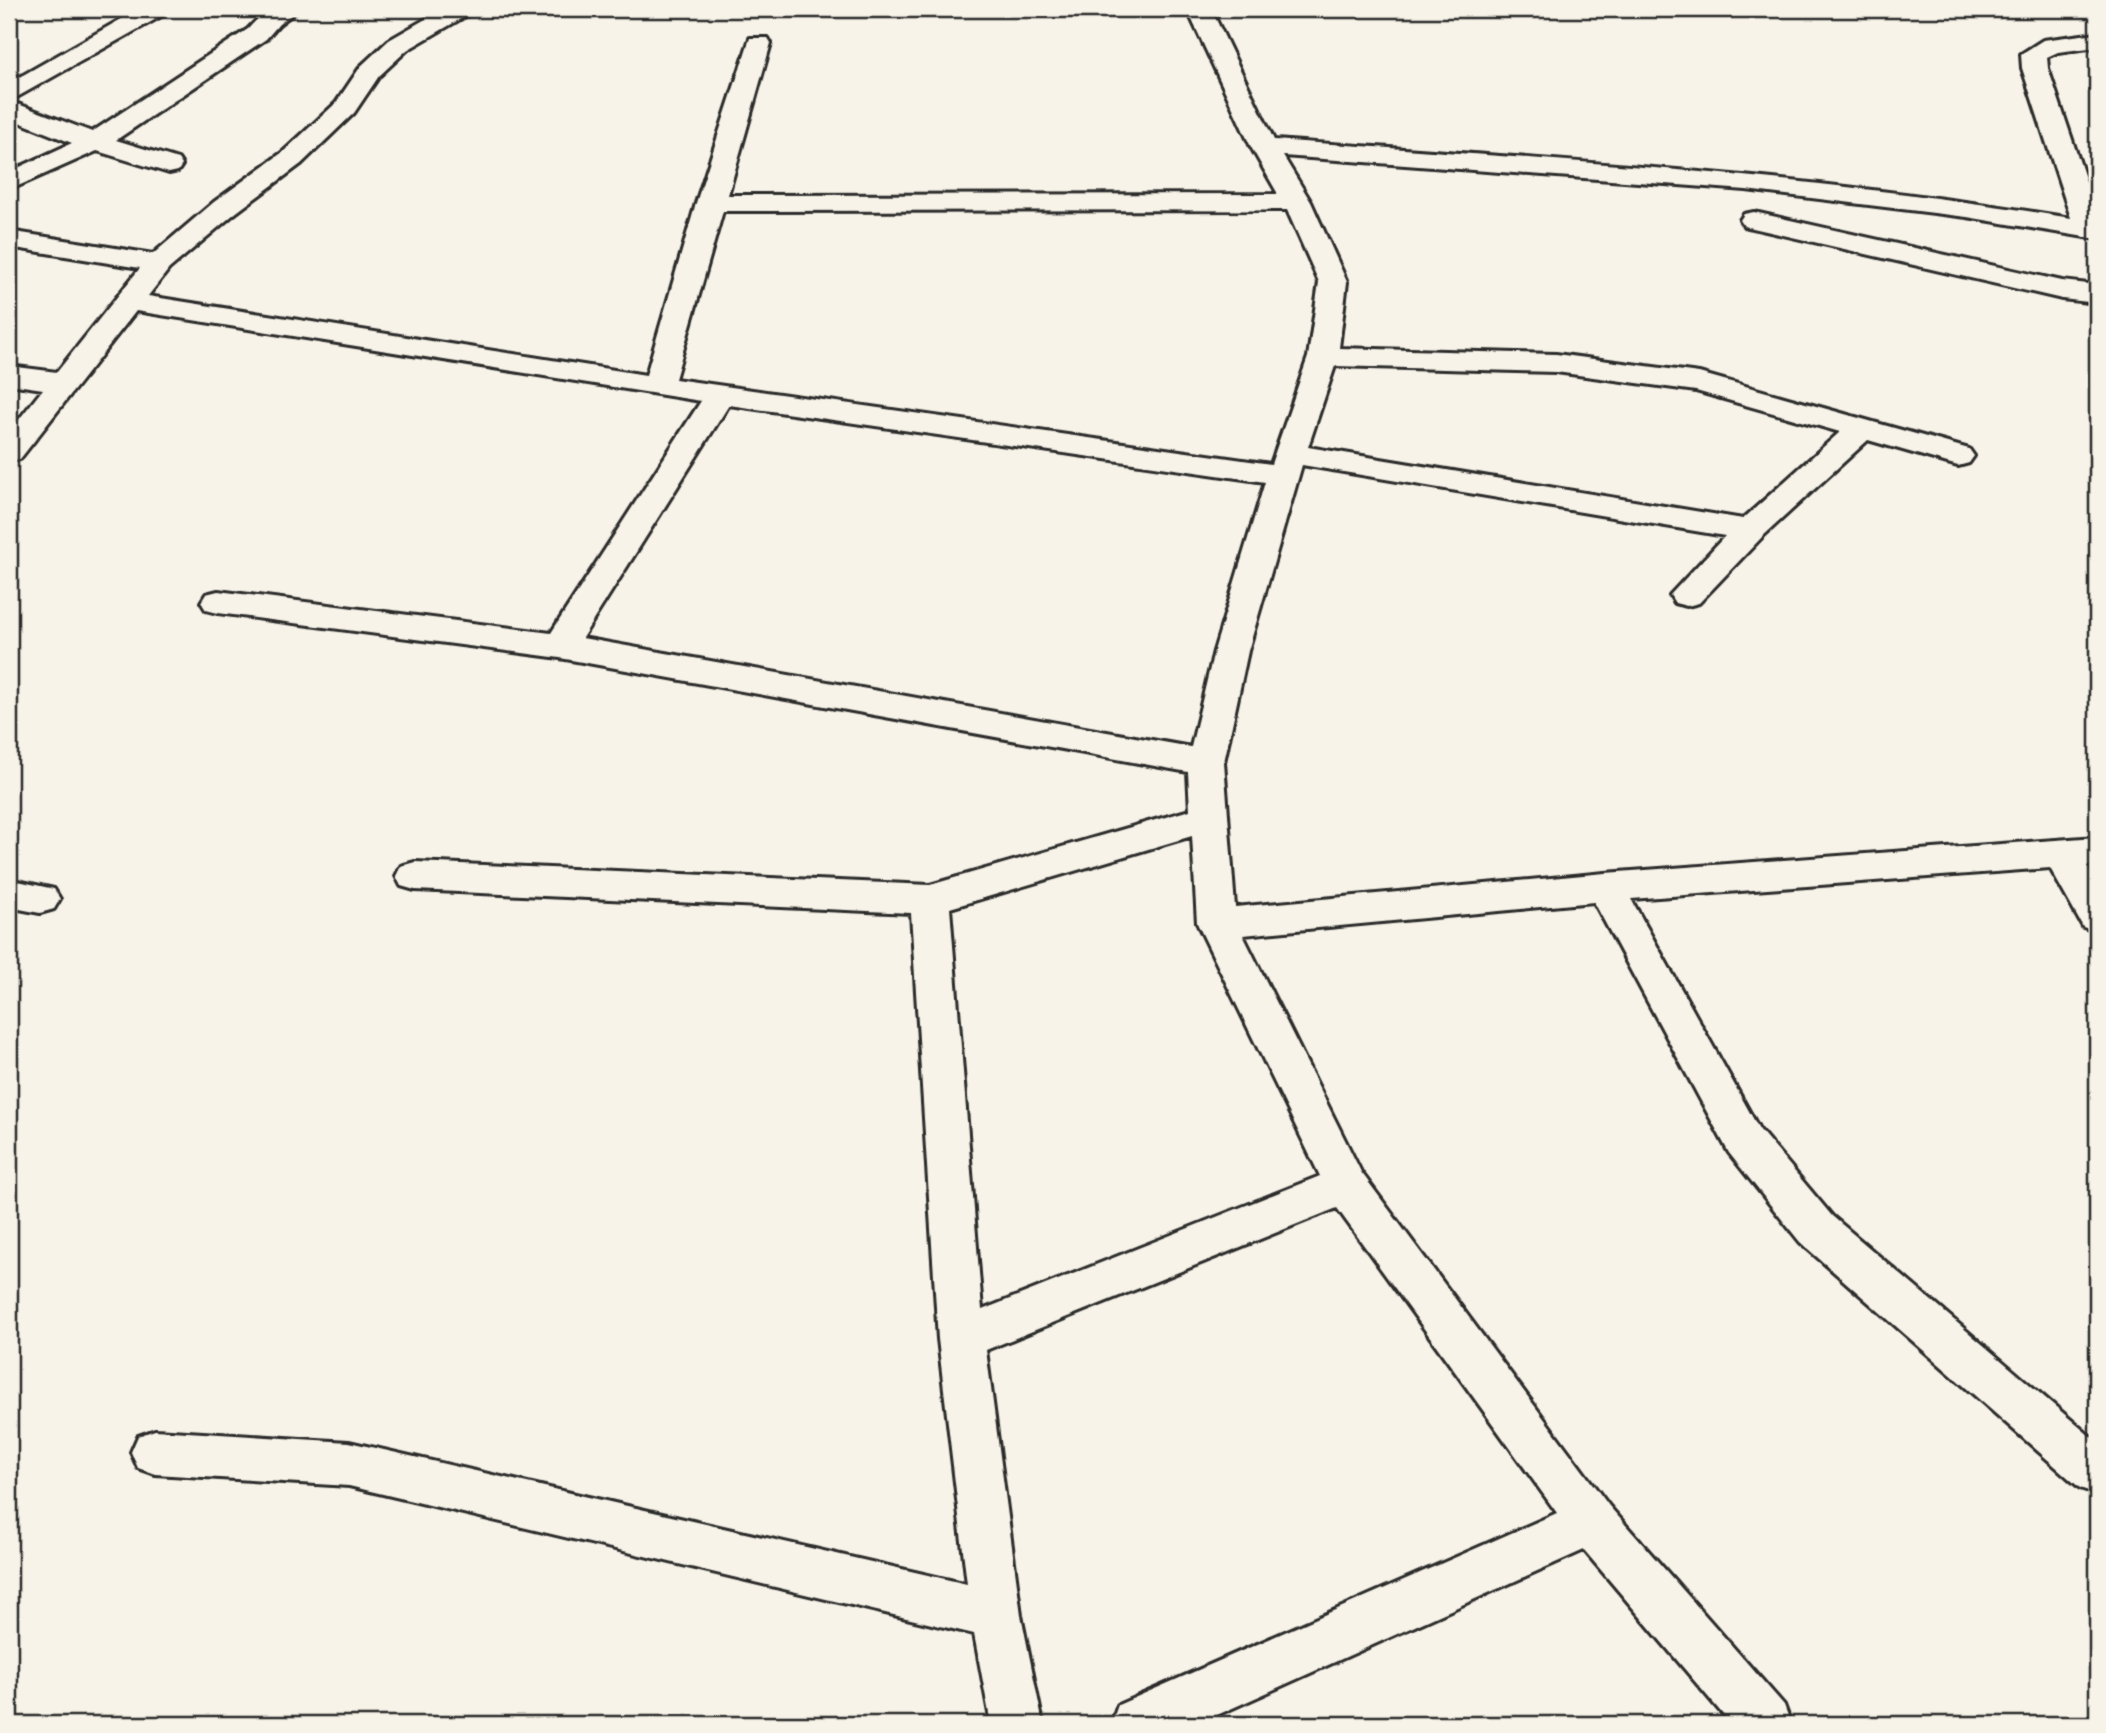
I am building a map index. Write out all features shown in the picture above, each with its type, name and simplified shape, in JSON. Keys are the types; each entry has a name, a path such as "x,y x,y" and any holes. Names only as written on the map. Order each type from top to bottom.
{"street":[{"path":"9,94 156,9"},
{"path":"9,183 95,142 257,34 270,19 287,9"},
{"path":"9,452 159,263 205,223 292,158 345,108 370,71 398,45 423,27 460,9"},
{"path":"1199,9 1264,147 1297,202 1333,282 1323,357 1287,465 1231,651 1206,762 1217,923 1346,1185 1592,1522 1755,1721"},
{"path":"1264,147 1746,182 1967,209 2093,229 2035,68 2034,54 2052,45 2097,40"},
{"path":"658,386 759,43"},
{"path":"9,108 95,142 169,165"},
{"path":"710,203 1297,202"},
{"path":"1754,220 2062,290 2097,294"},
{"path":"9,239 159,263"},
{"path":"128,301 658,386 1287,465 1750,530"},
{"path":"1323,357 1600,367 1699,382 1958,456"},
{"path":"9,375 62,382"},
{"path":"560,646 721,394"},
{"path":"1687,595 1750,530 1862,429"},
{"path":"218,602 560,646 1206,762"},
{"path":"415,876 930,900 1208,818"},
{"path":"1217,923 1605,887 2080,854 2097,917"},
{"path":"1605,887 1744,1140 1816,1229 2097,1472"},
{"path":"930,900 961,1339 996,1615 1017,1724"},
{"path":"961,1339 1346,1185"},
{"path":"155,1452 349,1464 996,1615"},
{"path":"1137,1724 1592,1522"}]}
